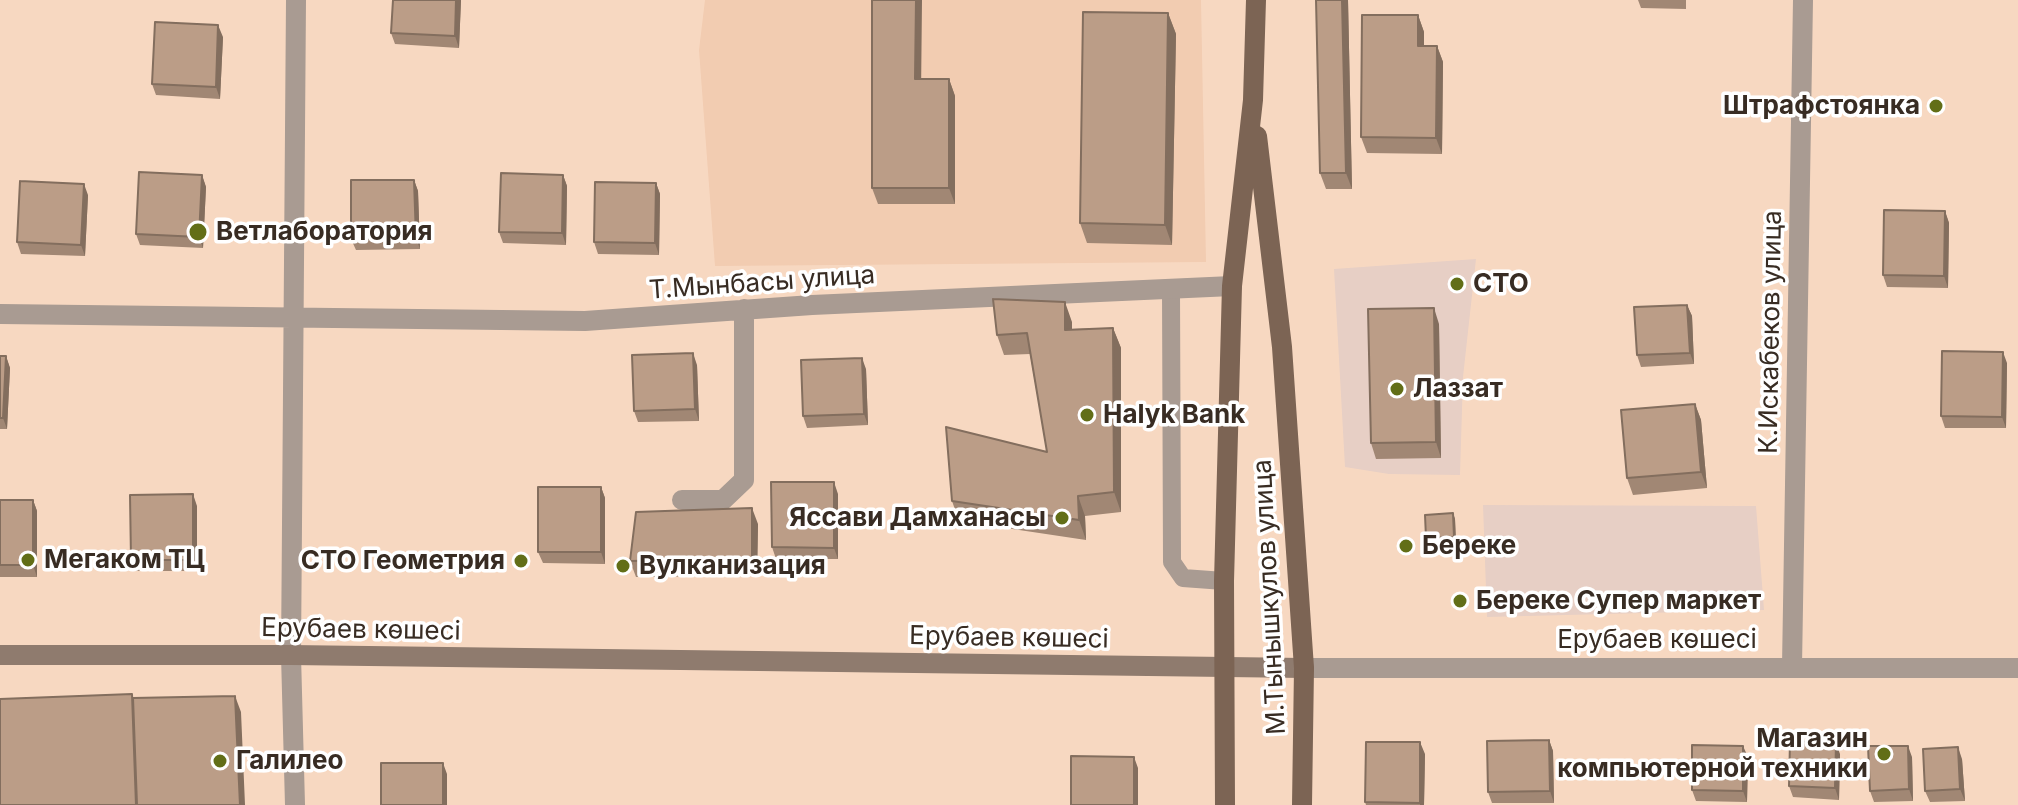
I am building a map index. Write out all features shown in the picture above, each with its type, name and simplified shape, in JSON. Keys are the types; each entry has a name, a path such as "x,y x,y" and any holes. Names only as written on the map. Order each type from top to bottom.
{"main road":[{"name":"М.Тынышкулов улица","path":"1225,805 1224,581 1232,286 1253,100 1256,0"},
{"name":"М.Тынышкулов улица","path":"1253,100 1282,347 1304,668 1302,805"},
{"name":"Ерубаев көшесі","path":"0,655 291,655 1304,668"}],"street":[{"path":"295,805 291,655 296,0"},
{"name":"К.Искабеков улица","path":"1792,666 1803,0"},
{"name":"Т.Мынбасы улица","path":"0,314 585,321 744,309 1232,286"},
{"path":"682,500 723,500 744,480 744,309"},
{"name":"Ерубаев көшесі","path":"1304,668 2018,668"}],"lane":[{"path":"1171,290 1172,562 1183,578 1224,581"}],"shaded area":[{"path":"705,0 1201,0 1206,262 715,266 699,50"},
{"path":"1476,259 1463,377 1460,475 1389,474 1345,467 1334,269"},
{"path":"1483,505 1756,506 1764,610 1487,617"}],"building":[{"path":"393,0 456,0 455,36 391,33"},
{"path":"872,0 916,0 915,79 949,79 949,188 872,188"},
{"path":"1316,0 1342,0 1346,173 1320,173"},
{"path":"1083,12 1168,13 1165,225 1080,223"},
{"path":"1362,15 1418,15 1418,46 1437,46 1436,138 1361,137"},
{"path":"155,22 218,25 216,87 152,84"},
{"path":"139,172 202,175 199,237 136,234"},
{"path":"501,173 563,175 562,233 499,232"},
{"path":"351,180 414,180 416,238 351,239"},
{"path":"20,181 84,184 81,245 17,242"},
{"path":"595,182 656,183 655,243 594,242"},
{"path":"1884,210 1945,211 1944,276 1883,275"},
{"path":"993,299 1065,302 1065,330 1113,328 1114,492 1078,496 1079,520 952,501 946,427 1047,452 1027,333 997,335"},
{"path":"1687,305 1690,353 1637,355 1634,307"},
{"path":"1434,308 1436,442 1371,443 1368,309"},
{"path":"1942,351 2003,352 2002,417 1941,416"},
{"path":"693,353 695,409 634,411 632,355"},
{"path":"0,356 6,356 3,418 0,418"},
{"path":"862,358 864,414 803,416 801,360"},
{"path":"1695,404 1701,472 1627,478 1621,410"},
{"path":"771,482 834,482 834,548 772,547"},
{"path":"538,487 601,487 601,552 538,552"},
{"path":"193,494 193,560 131,560 130,495"},
{"path":"0,500 33,500 33,565 0,565"},
{"path":"752,508 752,559 630,561 636,512"},
{"path":"1453,513 1454,537 1426,538 1425,515"},
{"path":"132,694 136,805 0,805 0,699"},
{"path":"235,696 240,805 137,805 133,698"},
{"path":"1549,740 1550,791 1488,792 1487,741"},
{"path":"1790,741 1836,743 1835,788 1789,786"},
{"path":"1366,742 1420,742 1420,803 1365,802"},
{"path":"1692,745 1743,746 1743,791 1692,790"},
{"path":"1868,746 1908,746 1909,789 1870,791"},
{"path":"1958,747 1960,789 1925,791 1923,749"},
{"path":"1071,756 1134,757 1134,805 1071,805"},
{"path":"381,763 443,763 443,805 381,805"}],"place":[{"name":"Штрафстоянка","path":"1936,106"},
{"name":"Ветлаборатория","path":"198,232"},
{"name":"СТО","path":"1457,284"},
{"name":"Лаззат","path":"1397,389"},
{"name":"Halyk Bank","path":"1087,415"},
{"name":"Яссави Дамханасы","path":"1062,518"},
{"name":"Береке","path":"1406,546"},
{"name":"Мегаком ТЦ","path":"28,560"},
{"name":"СТО Геометрия","path":"521,561"},
{"name":"Вулканизация","path":"623,566"},
{"name":"Береке Супер маркет","path":"1460,601"},
{"name":"Магазин компьютерной техники","path":"1884,754"},
{"name":"Галилео","path":"220,761"}]}
